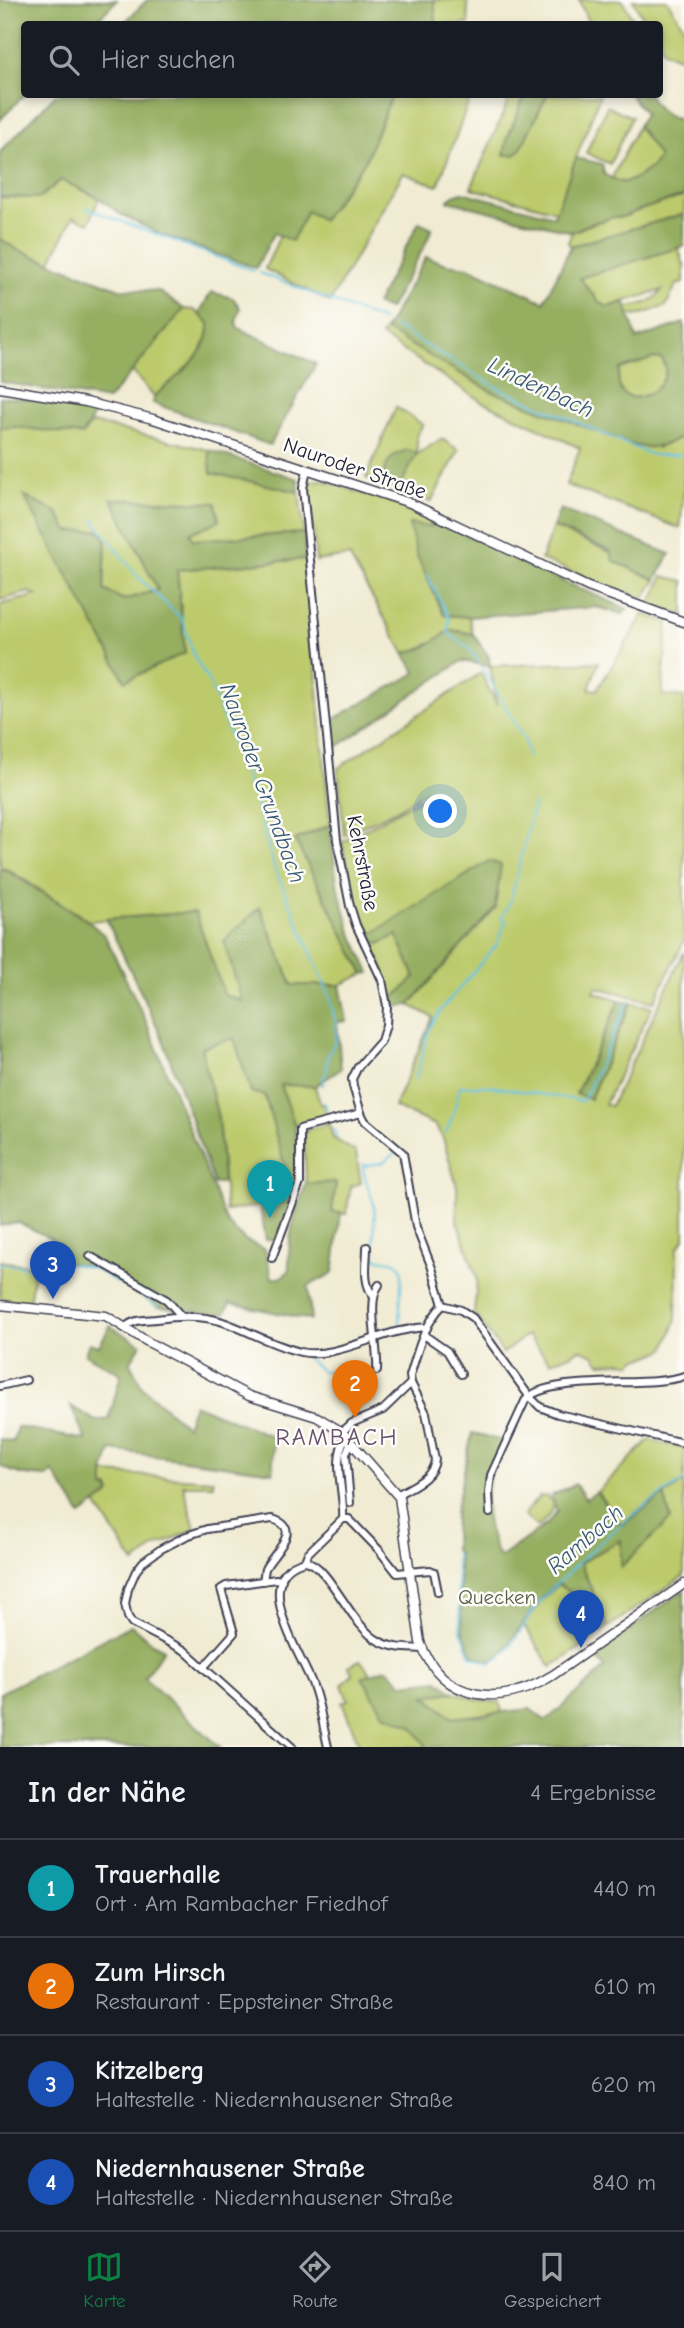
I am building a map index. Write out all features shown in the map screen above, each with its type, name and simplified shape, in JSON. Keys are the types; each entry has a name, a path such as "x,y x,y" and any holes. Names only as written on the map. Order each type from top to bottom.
{"main road":[{"name":"Nauroder Straße","path":"0,388 86,402 153,419 410,503 588,587 684,622"},
{"path":"0,1305 99,1314 249,1396 317,1417 346,1437 397,1495 402,1510 418,1634 423,1649 437,1671 458,1687 491,1696 516,1693 553,1675 684,1584"}],"street":[{"name":"Kehrstraße","path":"307,470 303,488 337,840 350,906 382,980 387,1006 386,1025 381,1041 358,1067 352,1079 361,1113 371,1127 403,1153 416,1227 443,1305"},
{"path":"272,1258 300,1183 300,1129 361,1113"},
{"path":"367,1248 366,1279 368,1289 374,1297"},
{"path":"90,1256 167,1300 181,1316"},
{"path":"377,1371 374,1297 379,1285"},
{"path":"397,1495 424,1479 434,1467 426,1413 411,1383 411,1376 425,1331 443,1305 461,1310 473,1318 529,1396 540,1407 558,1414 684,1443"},
{"path":"125,1327 137,1321 181,1316 220,1321 306,1353 336,1350 376,1336 419,1327 447,1352 461,1374"},
{"path":"490,1513 491,1475 529,1396 536,1391 601,1382 667,1380 684,1376"},
{"path":"0,1386 26,1380"},
{"path":"344,1519 339,1464 352,1423 383,1410 411,1383"},
{"path":"346,1437 350,1503"},
{"path":"263,1581 265,1568 286,1539 286,1529 279,1521 272,1519 230,1524 196,1533 161,1549 143,1562 136,1571 128,1588 125,1604 132,1623 174,1643 292,1747"},
{"path":"305,1561 307,1553 344,1519 349,1519 379,1550 393,1571 434,1572 438,1592"},
{"path":"327,1747 313,1685 280,1610 279,1591 282,1580 291,1567 305,1561 314,1563 323,1572 356,1622 370,1635 392,1646 423,1649"},
{"path":"203,1668 234,1633 221,1589 282,1580"}],"green space":[{"path":"0,0 117,0 96,21 21,21 21,98 0,120"},
{"path":"147,0 434,0 436,21 126,21"},
{"path":"434,0 467,0 469,21 436,21"},
{"path":"579,0 622,0 634,21 588,21"},
{"path":"633,0 667,0 684,27 684,60 663,50 663,21 645,21"},
{"path":"52,98 391,98 365,161 322,220 307,211 292,241 274,233 256,268 162,235 120,214 99,198 61,180 39,198 0,197 0,152"},
{"path":"391,98 470,98 438,186 403,173 330,302 265,269 280,235 307,211 323,220 365,161"},
{"path":"510,98 524,98 507,139 520,150 546,98 599,98 556,211 471,188"},
{"path":"524,98 546,98 515,155 504,155 507,139"},
{"path":"632,98 651,98 667,115 683,121 684,119 684,196 623,217 589,224 572,232 448,201 453,195 462,192 554,216 576,158 602,164 604,174 625,182 643,174 653,165 659,157 638,126 645,113"},
{"path":"607,106 632,117 610,164 586,153"},
{"path":"638,126 659,157 654,165 638,177 628,182 617,181 612,178"},
{"path":"61,180 99,198 89,223 73,217 50,263 18,250 0,239 0,197 39,198"},
{"path":"684,196 684,214 571,246 568,243 572,232 589,225 613,217 623,217"},
{"path":"684,214 684,246 580,278 599,302 608,307 625,302 637,339 684,323 684,436 657,446 629,444 491,391 385,330 426,257 446,264 468,267 544,302 571,246","holes":["654,358 662,359 665,371 662,382 654,390 644,396 624,394 619,385 620,369"]},
{"path":"419,222 432,228 425,245 389,309 376,304"},
{"path":"0,239 18,250 120,289 158,291 184,309 108,400 0,382"},
{"path":"678,248 684,265 684,283 676,285 666,306 636,316 628,314 626,307 646,303 662,290 607,307 599,303 579,277"},
{"path":"211,292 233,298 240,308 236,322 238,328 316,364 270,445 153,403 154,397 190,364 204,345 209,323 199,314"},
{"path":"184,309 194,310 209,323 208,334 198,355 154,397 132,371"},
{"path":"385,330 491,391 658,448 684,436 684,492 680,528 566,485 580,448 484,403 381,336"},
{"path":"654,358 662,359 665,371 662,382 644,396 624,394 619,385 620,369"},
{"path":"0,397 37,400 96,412 82,435 15,427 0,428"},
{"path":"396,407 423,425 417,434 417,454 442,439 459,450 431,502 398,490 416,454 382,480 394,488 366,478"},
{"path":"92,423 209,450 212,473 299,492 304,533 193,540 189,534 112,499 158,590 124,600 104,590 106,540 67,531 25,497 73,583 185,653 177,570 306,559 330,825 295,840 364,974 340,985 292,985 260,908 224,941 243,1001 224,995 195,912 89,921 7,869 0,868 0,605 37,595 29,592 0,600 0,428 15,427 82,435"},
{"path":"209,450 298,479 299,492 211,473"},
{"path":"410,450 417,454 398,490 382,480 394,456"},
{"path":"321,480 409,508 438,521 430,527 444,615 469,617 473,634 451,630 423,648 404,653 349,556 316,561 309,487 312,481"},
{"path":"24,496 58,513 68,531 99,530 106,539 104,590 124,600 158,590 112,499 216,503 219,521 190,533 193,540 304,533 306,559 177,570 185,653 125,681"},
{"path":"560,509 670,554 656,580 614,561 610,551 553,527"},
{"path":"438,521 627,609 623,614 596,607 469,617 444,615 417,556 409,524 430,527"},
{"path":"553,527 610,552 614,561 656,580 644,598 601,584 541,559"},
{"path":"663,576 684,581 684,615 650,605"},
{"path":"644,614 668,622 662,695 684,697 684,941 654,1002 596,987 594,992 620,1000 576,1094 590,1099 631,1003 652,1007 605,1104 611,1106 684,952 684,1239 677,1250 676,1320 665,1349 636,1359 632,1364 600,1363 594,1355 579,1349 571,1355 550,1362 527,1335 503,1353 474,1313 477,1278 457,1221 457,1187 443,1138 435,1125 394,1107 433,1017 409,1005 495,908 397,934 415,978 391,1001 383,967 367,937 352,894 342,842 429,794 426,791 396,810 344,835 338,768 481,673 497,705 490,666 599,662 589,689 597,690"},
{"path":"451,630 473,634 489,657 490,666 462,661 335,748 332,720 416,673 404,653 423,648"},
{"path":"330,825 337,884 351,932 370,973 364,974 295,840"},
{"path":"489,861 501,865 495,908 409,1005 392,1007 391,1001 415,977 397,935 379,944 367,937"},
{"path":"0,869 6,870 88,921 105,936 145,1019 227,1223 245,1240 265,1250 272,1278 280,1278 289,1271 292,1227 306,1184 336,1182 332,1212 341,1213 333,1273 308,1286 311,1320 230,1303 224,1315 158,1307 128,1286 93,1267 60,1262 46,1268 52,1239 18,1222 0,1226"},
{"path":"260,907 292,985 340,985 347,1021 337,1022 341,1069 315,1086 281,1085 295,1126 299,1182 276,1240 266,1240 260,1206 290,1201 287,1174 265,1096 251,1092 234,1038 201,1048 218,1118 223,1182 214,1184 162,1037 106,919 195,912 224,995 242,1001 224,941"},
{"path":"620,1000 631,1003 590,1099 576,1094"},
{"path":"234,1037 251,1092 265,1096 287,1173 291,1201 226,1211 218,1118 201,1048"},
{"path":"281,1084 315,1086 320,1104 324,1104 328,1117 309,1120 295,1126"},
{"path":"329,1124 333,1138 356,1152 361,1183 351,1186 346,1214 332,1212 336,1182 306,1184 304,1135 308,1129"},
{"path":"0,1261 35,1266 29,1303 0,1298"},
{"path":"110,1326 141,1344 130,1363 143,1388 186,1426 194,1404 273,1437 273,1472 111,1450 104,1472 104,1488 111,1493 81,1515 53,1472 47,1477 35,1476 0,1466 0,1439 13,1442 17,1427 86,1440 71,1406 96,1421 109,1419 121,1374 85,1354 89,1343 99,1346"},
{"name":"Quecken","path":"472,1433 503,1441 491,1471 486,1499 488,1527 499,1558 548,1523 557,1511 551,1496 575,1484 586,1499 596,1492 622,1525 664,1495 671,1519 621,1567 621,1540 580,1563 608,1627 590,1641 585,1634 596,1620 582,1601 557,1583 541,1599 500,1656 490,1662 472,1655 462,1629 458,1553 454,1550 455,1513"},
{"path":"649,1440 684,1448 684,1481 621,1524 597,1492"},
{"path":"104,1473 213,1480 213,1485 183,1485 195,1529 155,1547 134,1563 96,1504 111,1493 109,1488 104,1488"},
{"path":"684,1482 684,1576 608,1627 580,1563 621,1540 621,1566 671,1519 664,1495"},
{"path":"546,1496 551,1500 553,1509 537,1527 524,1515 539,1497"},
{"path":"559,1584 582,1601 596,1620 585,1634 590,1641 551,1667 524,1626 542,1600"},
{"path":"684,1590 684,1747 427,1747 412,1726 384,1714 362,1677 387,1669 403,1684 438,1680 454,1692 425,1696 453,1718 530,1709 546,1721 605,1668 594,1655"},
{"path":"131,1625 152,1643 164,1649 144,1678 220,1747 0,1747 0,1693"},
{"path":"360,1660 371,1674 363,1677 384,1714 412,1726 427,1747 360,1747 342,1702 348,1700 342,1685 353,1674 348,1666"},
{"path":"454,1692 478,1700 500,1702 502,1712 453,1718 424,1695"}],"waterway":[{"name":"Lindenbach","path":"86,208 254,271"},
{"name":"Lindenbach","path":"260,273 383,321"},
{"name":"Lindenbach","path":"392,325 496,387 652,455 684,455"},
{"name":"Nauroder Grundbach","path":"94,520 137,576 182,619 194,656 211,686 256,804 274,867 329,994 336,1024 336,1040 328,1055 323,1086"},
{"path":"427,575 449,618 448,633 468,647 490,680 525,741 528,757"},
{"path":"415,1081 429,1029 441,1010 497,944 506,920 501,918 511,901 534,803"},
{"path":"446,1133 462,1086 490,1086 583,1101 628,1002"},
{"path":"325,1103 328,1118"},
{"path":"333,1128 337,1138"},
{"path":"363,1166 382,1163 397,1152"},
{"path":"363,1164 374,1207 375,1258 396,1262 402,1269 399,1327"},
{"name":"Rambach","path":"0,1264 46,1268 60,1262 93,1268 159,1307"},
{"name":"Rambach","path":"305,1357 322,1371 371,1370"},
{"name":"Rambach","path":"456,1553 461,1630 471,1656 490,1663 506,1652 537,1605 593,1549 645,1506 684,1481"}],"place":[{"name":"Trauerhalle","path":"270,1218"},
{"name":"Kitzelberg","path":"53,1299"},
{"name":"Zum Hirsch","path":"355,1418"},
{"name":"Niedernhausener Straße","path":"581,1648"}],"district":[{"name":"RAMBACH","path":"337,1437"}]}
